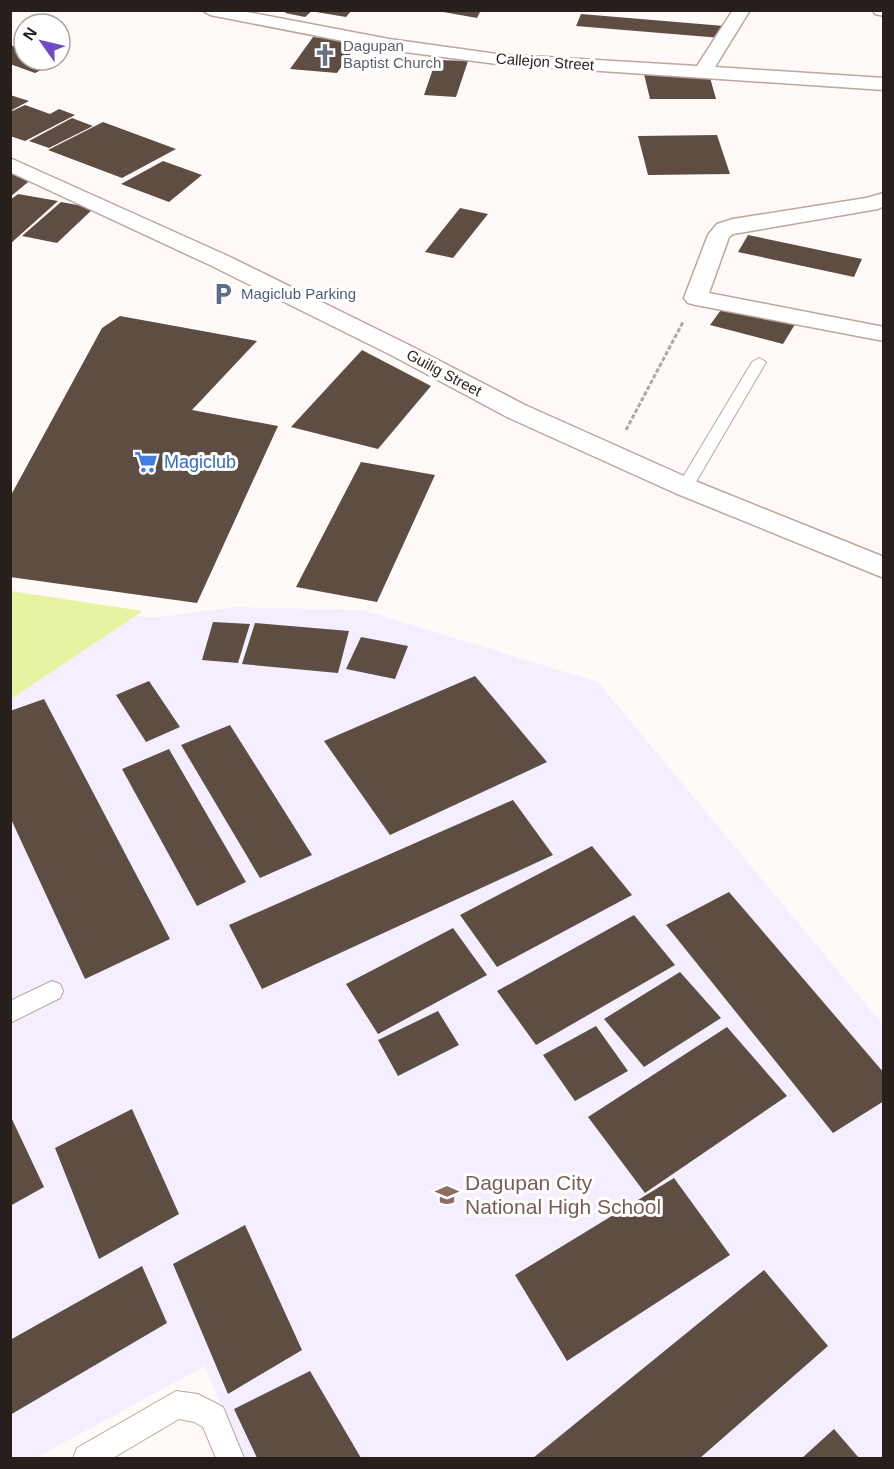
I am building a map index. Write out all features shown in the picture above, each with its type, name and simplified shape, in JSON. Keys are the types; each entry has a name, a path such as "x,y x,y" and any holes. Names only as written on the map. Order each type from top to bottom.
{"street":[{"name":"Callejon Street","path":"210,10 387,45 440,53 497,59 884,84"},
{"path":"702,73 742,10"},
{"name":"Guilig Street","path":"10,164 220,261 402,351 516,411 685,487 884,568"},
{"path":"884,199 870,204 733,225 725,229 719,235 696,298 884,334"}],"lane":[{"path":"685,487 759,362"},
{"path":"10,1013 52,992"},
{"path":"87,1458 176,1406 198,1408 213,1417 230,1458"}],"path":[{"path":"613,455 696,298"}],"shaded area":[{"name":"Dagupan City National High School","path":"10,594 152,618 235,607 363,610 598,682 883,1025 883,1458 241,1458 205,1366 36,1458 11,1458"}],"green space":[{"path":"11,591 143,611 11,699"}],"building":[{"path":"288,10 313,10 305,17 285,13"},
{"path":"318,10 352,10 346,17 316,12"},
{"path":"432,10 481,10 477,18"},
{"path":"581,14 724,26 721,38 576,26"},
{"name":"Dagupan Baptist Church","path":"313,37 359,42 337,73 290,69"},
{"path":"10,45 12,46 12,65 10,64"},
{"path":"436,60 468,61 456,97 424,95"},
{"path":"644,74 709,74 716,99 650,99"},
{"path":"10,95 29,101 10,111"},
{"path":"25,105 50,114 59,109 75,115 25,141 10,136 12,133 10,132 10,112"},
{"path":"72,118 93,126 49,148 29,141"},
{"path":"103,122 176,149 122,178 48,150"},
{"path":"717,135 730,174 648,175 638,136"},
{"path":"163,161 202,175 169,202 121,184"},
{"path":"10,174 33,178 10,197"},
{"path":"18,194 58,201 10,244 10,200"},
{"path":"61,202 94,208 57,243 22,236"},
{"path":"460,208 488,214 453,258 425,252"},
{"path":"748,235 862,259 854,277 738,252"},
{"path":"723,307 797,321 783,344 710,325"},
{"name":"Magiclub","path":"120,316 257,341 192,410 278,426 197,603 10,577 10,497 102,328"},
{"path":"362,350 431,386 378,449 291,427"},
{"path":"361,462 435,475 377,602 296,587"},
{"path":"213,622 250,624 238,663 202,660"},
{"path":"255,623 349,631 338,673 242,664"},
{"path":"361,637 408,646 395,679 346,669"},
{"path":"475,676 547,762 390,835 324,741"},
{"path":"149,681 180,727 146,742 116,695"},
{"path":"44,699 170,939 85,979 10,817 10,711"},
{"path":"230,725 312,855 260,878 181,745"},
{"path":"169,749 246,882 197,906 122,769"},
{"path":"513,800 553,855 262,989 229,925"},
{"path":"592,846 632,895 497,967 460,915"},
{"path":"729,892 884,1073 884,1101 833,1133 666,925"},
{"path":"634,915 675,965 536,1045 497,991"},
{"path":"453,928 487,975 378,1034 346,984"},
{"path":"680,972 721,1018 644,1067 604,1019"},
{"path":"438,1011 459,1045 398,1076 378,1040"},
{"path":"596,1026 628,1071 575,1101 543,1055"},
{"path":"727,1027 787,1096 645,1193 588,1117"},
{"path":"132,1109 179,1214 99,1259 55,1148"},
{"path":"10,1115 44,1187 10,1206"},
{"path":"674,1178 730,1255 567,1361 515,1275"},
{"path":"245,1225 302,1350 228,1394 173,1264"},
{"path":"142,1266 167,1323 10,1415 10,1340"},
{"path":"764,1270 828,1346 700,1458 533,1458"},
{"path":"310,1371 361,1458 257,1458 234,1409"},
{"path":"834,1429 859,1458 802,1458"}],"place":[{"name":"Dagupan Baptist Church","path":"325,55"},
{"name":"Magiclub Parking","path":"223,294"},
{"name":"Magiclub","path":"146,462"},
{"name":"Dagupan City National High School","path":"447,1195"}]}
